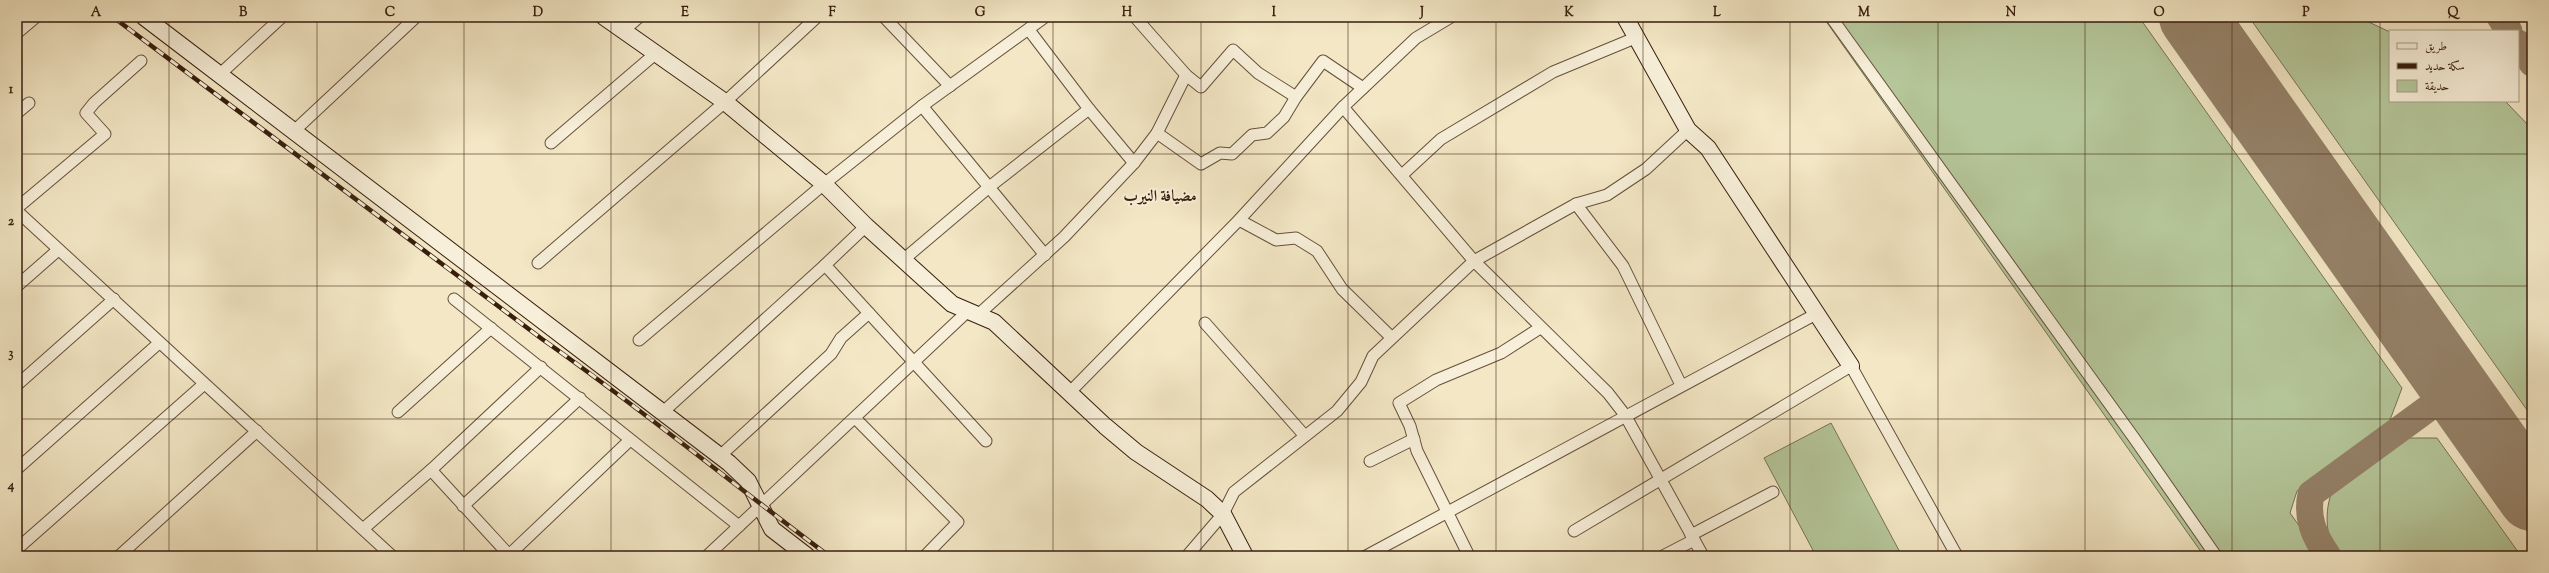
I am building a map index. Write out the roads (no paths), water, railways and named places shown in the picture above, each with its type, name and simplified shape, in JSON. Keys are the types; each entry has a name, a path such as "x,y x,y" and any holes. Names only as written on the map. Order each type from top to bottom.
{"street":[{"path":"17,33 36,17"},
{"path":"218,76 282,17"},
{"path":"293,132 416,17"},
{"path":"604,17 725,102 824,184 866,226 952,304 994,322 1105,426 1136,452 1207,499 1223,514 1245,556"},
{"path":"623,31 639,17"},
{"path":"538,263 725,102 816,17"},
{"path":"884,17 950,86"},
{"path":"639,340 824,184 922,106 1030,30 1046,17"},
{"path":"1135,17 1186,75 1201,87 1233,50 1258,73 1296,97"},
{"path":"1070,392 1239,220 1343,107 1416,38 1451,17"},
{"path":"1625,17 1635,38 1688,130 1708,148 1779,253 1816,314 1851,366 1957,556"},
{"path":"1831,17 2134,438 2216,556"},
{"path":"146,18 218,76 720,456 748,481 762,506 772,529 807,556"},
{"path":"1030,30 1089,108 1134,163"},
{"path":"1402,175 1441,139 1553,72 1635,38"},
{"path":"551,143 656,54"},
{"path":"17,208 105,134 86,113 94,103 141,61"},
{"path":"1157,132 1201,164 1220,153 1232,154 1252,135 1267,133 1289,111 1296,97 1323,61 1363,88"},
{"path":"707,556 914,363 1045,255 1134,163 1157,132 1186,75"},
{"path":"17,113 29,103"},
{"path":"922,106 988,188 1045,255"},
{"path":"1343,107 1474,261 1540,328 1608,393 1625,415 1702,556"},
{"path":"903,260 988,188 1089,108"},
{"path":"1187,556 1223,514 1234,492 1337,411 1361,382 1373,356 1391,337 1474,261 1576,204 1607,195 1646,169 1688,130"},
{"path":"1576,204 1623,266 1681,385"},
{"path":"17,211 58,250 114,299 204,385 257,431 392,556"},
{"path":"1239,220 1276,240 1296,238 1318,251 1342,289 1391,337"},
{"path":"663,412 866,226"},
{"path":"17,286 58,250"},
{"path":"825,265 986,441"},
{"path":"17,385 114,299"},
{"path":"454,299 739,526"},
{"path":"720,456 831,354 841,338 869,313"},
{"path":"1366,556 1625,415 1816,314"},
{"path":"1205,323 1305,436"},
{"path":"398,412 491,328"},
{"path":"1469,556 1417,451 1414,438 1399,403 1436,380 1501,353 1540,328"},
{"path":"17,469 159,343"},
{"path":"1574,531 1661,481 1851,366"},
{"path":"363,529 431,470 541,367"},
{"path":"17,549 204,385"},
{"path":"463,506 580,398"},
{"path":"855,418 958,522 925,556"},
{"path":"119,556 257,431"},
{"path":"1370,461 1414,438"},
{"path":"431,470 509,555 630,440"},
{"path":"1663,556 1773,492"}],"railway":[{"path":"113,17 542,339 615,392 829,556"}],"district":[{"name":"مضيافة النيرب","path":"1160,195"}]}
